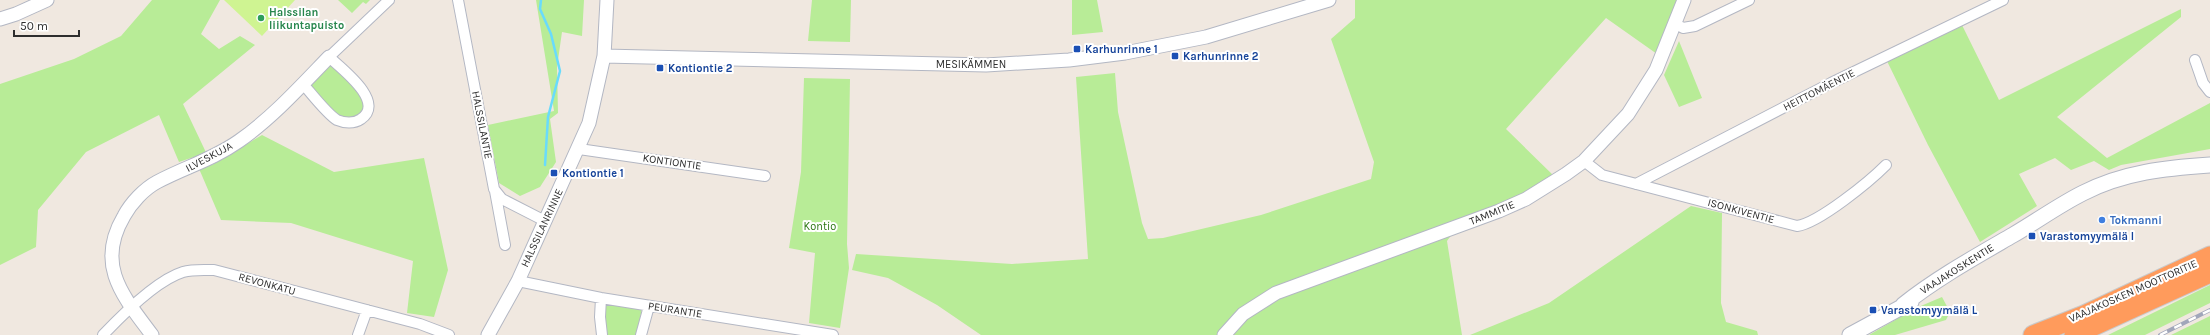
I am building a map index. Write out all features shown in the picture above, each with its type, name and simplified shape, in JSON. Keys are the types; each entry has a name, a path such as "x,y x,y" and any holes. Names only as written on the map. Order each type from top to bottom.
{"highway":[{"name":"VAAJAKOSKEN MOOTTORITIE","path":"2033,335 2084,315 2210,256"},
{"name":"VAAJAKOSKEN MOOTTORITIE","path":"2074,335 2163,296 2210,273"}],"main road":[{"name":"VAAJAKOSKENTIE","path":"1850,335 1902,305 1944,286 1989,258 2013,235 2083,193 2107,182 2150,170 2210,164"}],"street":[{"path":"0,19 16,14 47,0"},
{"name":"ILVESKUJA","path":"152,335 131,306 117,282 113,266 111,244 128,209 157,182 220,153 259,126 389,0"},
{"name":"HALSSILANTIE","path":"458,0 505,245"},
{"name":"HALSSILANRINNE","path":"488,335 518,281 579,149 596,97 604,56 606,0"},
{"name":"MESIKÄMMEN","path":"604,56 986,65 1069,60 1132,52 1206,37 1329,0"},
{"name":"TAMMITIE","path":"1224,335 1243,314 1276,293 1499,212 1543,190 1584,162 1628,114 1656,70 1684,0"},
{"path":"1674,23 1683,28 1695,26 1749,0"},
{"name":"HEITTOMÄENTIE","path":"1636,184 1831,83 2003,0"},
{"path":"303,84 336,119 354,122 367,113 369,104 365,93 329,57"},
{"path":"2195,60 2203,83 2210,92"},
{"name":"KONTIONTIE","path":"579,149 765,176"},
{"name":"ISONKIVENTIE","path":"1584,162 1602,175 1797,226 1812,220 1872,179 1886,165"},
{"path":"494,190 502,199 545,221"},
{"name":"REVONKATU","path":"103,335 131,306 172,277 183,272 214,270 420,324 449,335"},
{"name":"PEURANTIE","path":"518,281 601,298 833,335"},
{"path":"601,298 600,318 602,335"},
{"path":"641,335 649,306"},
{"path":"358,335 367,310"}],"green space":[{"path":"152,0 220,0 201,34 219,49 240,36 255,45 183,104 212,165 262,135 334,172 424,158 448,270 434,317 407,313 413,261 291,223 221,220 194,157 179,162 159,115 86,152 38,210 36,247 0,265 0,84 74,59 121,36"},
{"name":"Halssilan liikuntapuisto","path":"224,0 295,0 262,36"},
{"path":"338,0 370,0 366,4 363,2 352,13"},
{"path":"536,0 584,0 582,36 562,32 557,67 558,113 550,119 556,162 540,187 520,196 499,183 488,125 554,111"},
{"path":"812,0 851,0 850,42 808,41"},
{"path":"1072,0 1097,0 1103,32 1072,35"},
{"path":"1355,0 1680,0 1657,54 1606,18 1506,129 1555,177 1524,196 1463,219 1447,241 1462,335 981,335 937,305 888,278 852,270 856,254 1012,264 1088,259 1076,77 1115,73 1118,112 1142,223 1148,239 1163,238 1261,215 1371,179 1374,162 1331,39 1355,18"},
{"path":"2181,9 2181,17 2057,117 2107,158 2210,103 2210,149 2121,165 2109,170 2094,161 2071,170 2055,158 2019,174 2037,206 1980,242 1928,145 1885,57 1960,21 1999,100"},
{"path":"1679,41 1702,98 1679,107 1664,75"},
{"path":"329,57 360,86 367,113 345,122 303,84"},
{"name":"Kontio","path":"804,78 850,79 847,244 849,268 840,328 809,323 815,253 789,248 801,172"},
{"path":"1691,206 1722,213 1721,303 1726,322 1757,331 1758,335 1470,335 1549,303"},
{"path":"2210,285 2210,303 2145,335 2108,335"},
{"path":"1942,297 1950,312 1946,320 1895,335 1869,335 1916,308"},
{"path":"606,302 642,308 637,335 607,335 603,319"},
{"path":"2210,316 2210,335 2171,335"}],"waterway":[{"path":"541,0 540,9 551,34 560,71 548,117 545,165"}],"railway":[{"path":"2160,335 2210,310"}],"place":[{"name":"Halssilan liikuntapuisto","path":"261,18"},
{"name":"Karhunrinne 1","path":"1077,49"},
{"name":"Karhunrinne 2","path":"1175,56"},
{"name":"Kontiontie 2","path":"660,68"},
{"name":"Kontiontie 1","path":"554,173"},
{"name":"Tokmanni","path":"2102,220"},
{"name":"Varastomyymälä I","path":"2032,236"},
{"name":"Varastomyymälä L","path":"1873,310"}]}
